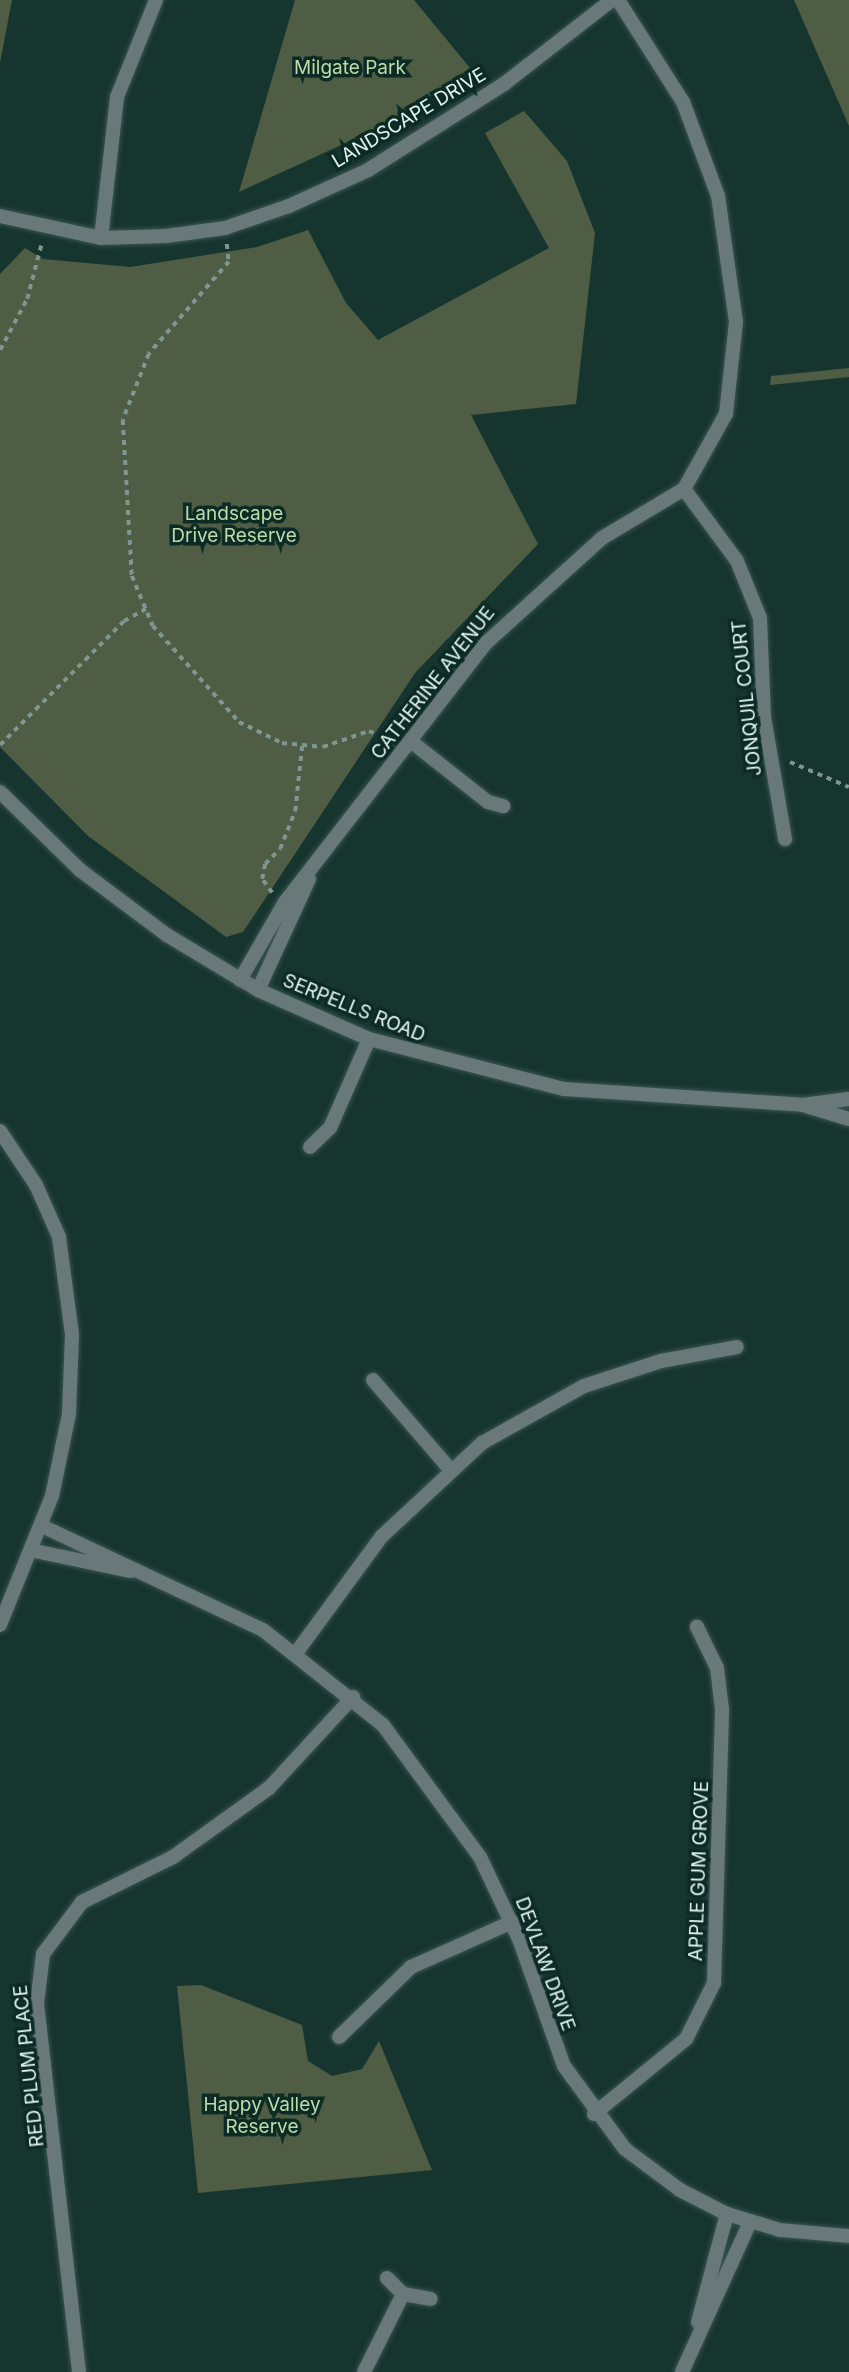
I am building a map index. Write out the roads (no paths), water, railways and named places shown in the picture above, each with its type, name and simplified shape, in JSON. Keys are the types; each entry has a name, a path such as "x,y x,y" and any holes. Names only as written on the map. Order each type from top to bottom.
{"street":[{"path":"101,238 117,97 156,0"},
{"name":"LANDSCAPE DRIVE","path":"0,216 45,230 101,238 225,228 368,170 504,83 612,0"},
{"name":"CATHERINE AVENUE","path":"240,979 285,902 517,608 602,538 684,489 726,414 736,322 718,195 683,102 618,0"},
{"name":"JONQUIL COURT","path":"684,489 737,561 760,618 771,754 785,839"},
{"path":"411,745 488,802 503,806"},
{"name":"SERPELLS ROAD","path":"1,794 107,892 258,990 369,1039 564,1089 802,1105 849,1099"},
{"name":"CATHERINE AVENUE","path":"258,990 318,863"},
{"path":"310,1147 330,1128 369,1039"},
{"name":"SERPELLS ROAD","path":"802,1105 849,1119"},
{"path":"0,1131 49,1211 71,1294 68,1415 44,1527 0,1625"},
{"path":"296,1653 382,1536 449,1468 573,1391 661,1361 737,1348"},
{"path":"373,1380 449,1468"},
{"name":"DEVLAW DRIVE","path":"44,1527 227,1611 296,1653 353,1697 440,1793 512,1922 554,2046 594,2113 646,2166 727,2214 750,2222 849,2235"},
{"name":"DEVLAW DRIVE","path":"34,1552 139,1572"},
{"name":"APPLE GUM GROVE","path":"594,2113 685,2039 714,1983 722,1709 717,1668 696,1627"},
{"name":"RED PLUM PLACE","path":"79,2372 37,2004 43,1954 82,1902 173,1857 269,1788 353,1697"},
{"path":"339,2037 411,1967 512,1922"},
{"path":"694,2340 727,2214"},
{"path":"682,2372 694,2340 750,2222"},
{"path":"387,2278 403,2294 431,2299"},
{"path":"364,2372 403,2294"}],"park label":[{"name":"Milgate Park","path":"350,68"},
{"name":"Landscape Drive Reserve","path":"234,525"},
{"name":"Happy Valley Reserve","path":"262,2116"}]}
